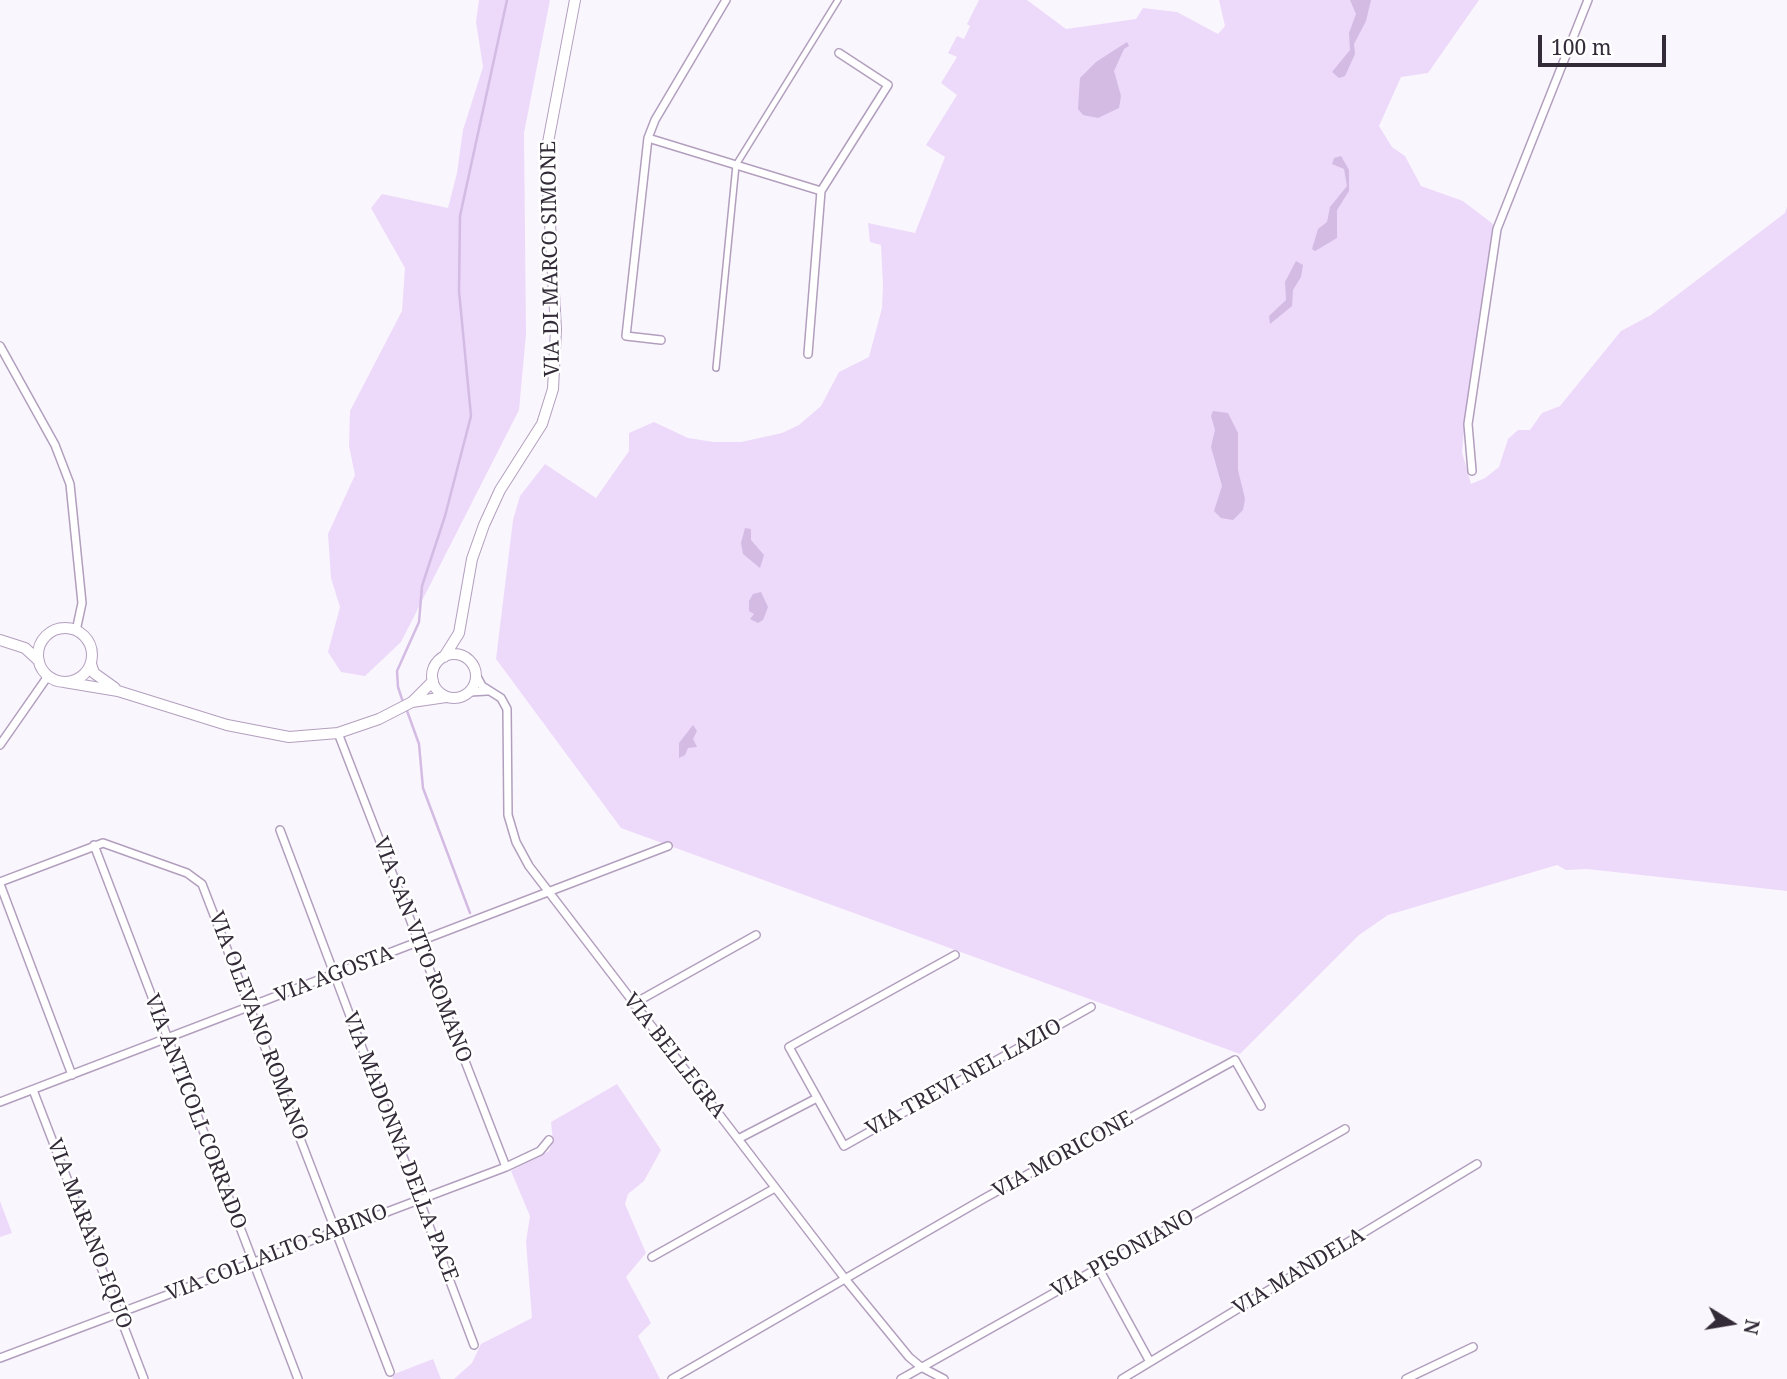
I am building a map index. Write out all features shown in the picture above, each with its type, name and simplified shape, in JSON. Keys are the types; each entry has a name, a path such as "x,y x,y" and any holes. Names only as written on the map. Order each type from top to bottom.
{"street":[{"name":"VIA DI MARCO SIMONE","path":"444,657 456,640 472,559 484,525 500,490 542,424 553,389 556,346 546,153 575,0"},
{"path":"661,340 626,336 648,138 654,123 726,0"},
{"path":"716,369 736,164 838,0"},
{"path":"1472,471 1468,424 1497,229 1588,0"},
{"path":"808,354 821,191 888,85 839,53"},
{"path":"648,138 821,191"},
{"path":"0,346 55,445 70,484 82,603 76,631"},
{"name":"VIA DI MARCO SIMONE","path":"460,626 461,641 470,662"},
{"path":"14,644 32,643 63,628 76,631 91,648 90,664 94,673 118,691"},
{"path":"39,661 41,644 46,637"},
{"path":"0,640 14,644 39,661 48,676 64,682 118,691 253,732 289,737 338,733 412,702 433,681"},
{"path":"447,696 438,691 433,681 435,667 444,657 458,655 470,662 476,675 470,692"},
{"path":"64,682 80,677 90,664"},
{"name":"VIA BELLEGRA","path":"476,675 482,686 505,703 509,716 507,793 511,828 522,854 547,892 846,1280 921,1367 944,1379"},
{"path":"0,745 48,676"},
{"path":"412,702 447,696 459,698 470,692 491,692"},
{"name":"VIA SAN VITO ROMANO","path":"338,733 506,1167"},
{"name":"VIA MADONNA DELLA PACE","path":"279,830 474,1345"},
{"path":"72,1075 0,883 94,845"},
{"name":"VIA OLEVANO ROMANO","path":"94,845 111,845 187,873 202,884 390,1372"},
{"name":"VIA ANTICOLI CORRADO","path":"94,845 298,1379"},
{"name":"VIA AGOSTA","path":"0,1102 668,846"},
{"path":"634,1004 756,935"},
{"name":"VIA TREVI NEL LAZIO","path":"956,955 789,1047 844,1146 1091,1007"},
{"name":"VIA MORICONE","path":"846,1280 1235,1060 1261,1106"},
{"name":"VIA MARANO EQUO","path":"33,1090 144,1379"},
{"path":"738,1139 817,1098"},
{"name":"VIA PISONIANO","path":"901,1379 1345,1129"},
{"name":"VIA COLLALTO SABINO","path":"0,1358 506,1167 540,1151 549,1140"},
{"name":"VIA MANDELA","path":"1122,1379 1476,1164"},
{"path":"652,1257 775,1188"},
{"path":"1098,1268 1150,1362"},
{"path":"672,1379 846,1280"},
{"path":"1406,1379 1473,1347"}],"shaded area":[{"path":"479,0 550,0 524,133 526,334 519,410 401,642 365,676 341,672 328,652 340,607 331,578 328,534 355,475 349,446 350,411 402,311 405,268 371,208 382,194 448,208 457,173 463,130 483,67 476,22"},
{"path":"979,0 1027,0 1066,29 1136,19 1143,8 1177,12 1218,34 1225,26 1219,0 1479,0 1428,73 1401,77 1379,126 1392,147 1405,156 1421,186 1463,201 1493,224 1462,452 1471,484 1485,478 1499,467 1508,439 1518,430 1530,430 1542,413 1560,406 1621,331 1651,315 1785,213 1787,207 1787,891 1587,869 1566,870 1557,865 1388,915 1359,935 1240,1054 621,828 496,659 513,520 520,496 545,464 596,498 629,451 629,433 654,422 688,438 714,442 741,442 782,433 799,425 821,406 839,372 869,357 882,308 883,286 881,245 870,242 868,223 915,233 945,157 926,145 957,95 941,83 957,57 948,53 957,36 964,39 970,26 967,24"},
{"path":"1350,0 1371,0 1366,21 1354,44 1355,54 1345,76 1339,78 1332,72 1350,50 1349,33 1356,14"},
{"path":"1127,42 1129,46 1124,49 1114,71 1121,96 1119,108 1098,118 1083,115 1078,109 1080,78 1096,62"},
{"path":"1341,156 1349,170 1349,191 1337,210 1337,238 1315,251 1312,249 1318,229 1327,222 1330,207 1347,186 1344,169 1332,164 1334,158"},
{"path":"1296,261 1303,265 1301,277 1293,290 1292,306 1270,324 1269,316 1286,300 1285,282"},
{"path":"1213,411 1228,413 1238,433 1238,470 1245,499 1243,510 1233,520 1221,518 1214,511 1222,486 1211,447 1215,430 1211,416"},
{"path":"745,528 751,529 751,540 764,555 760,568 743,554 741,543"},
{"path":"761,592 768,607 763,620 758,623 750,619 754,614 749,611 749,601 753,594"},
{"path":"693,725 697,731 693,739 697,747 688,748 685,755 679,758 679,743"},
{"path":"617,1084 661,1150 644,1181 628,1194 625,1204 646,1253 626,1277 651,1323 638,1336 660,1379 454,1379 472,1363 481,1344 532,1318 526,1242 530,1216 511,1171 549,1151 553,1141 551,1122"},
{"path":"0,1201 12,1233 0,1237"},
{"path":"433,1359 441,1379 393,1379 392,1375"}],"waterway":[{"path":"403,702 397,671 419,622 422,586 445,516 471,416 459,291 460,216 507,0"},
{"path":"406,708 419,744 423,788 470,913"}]}
